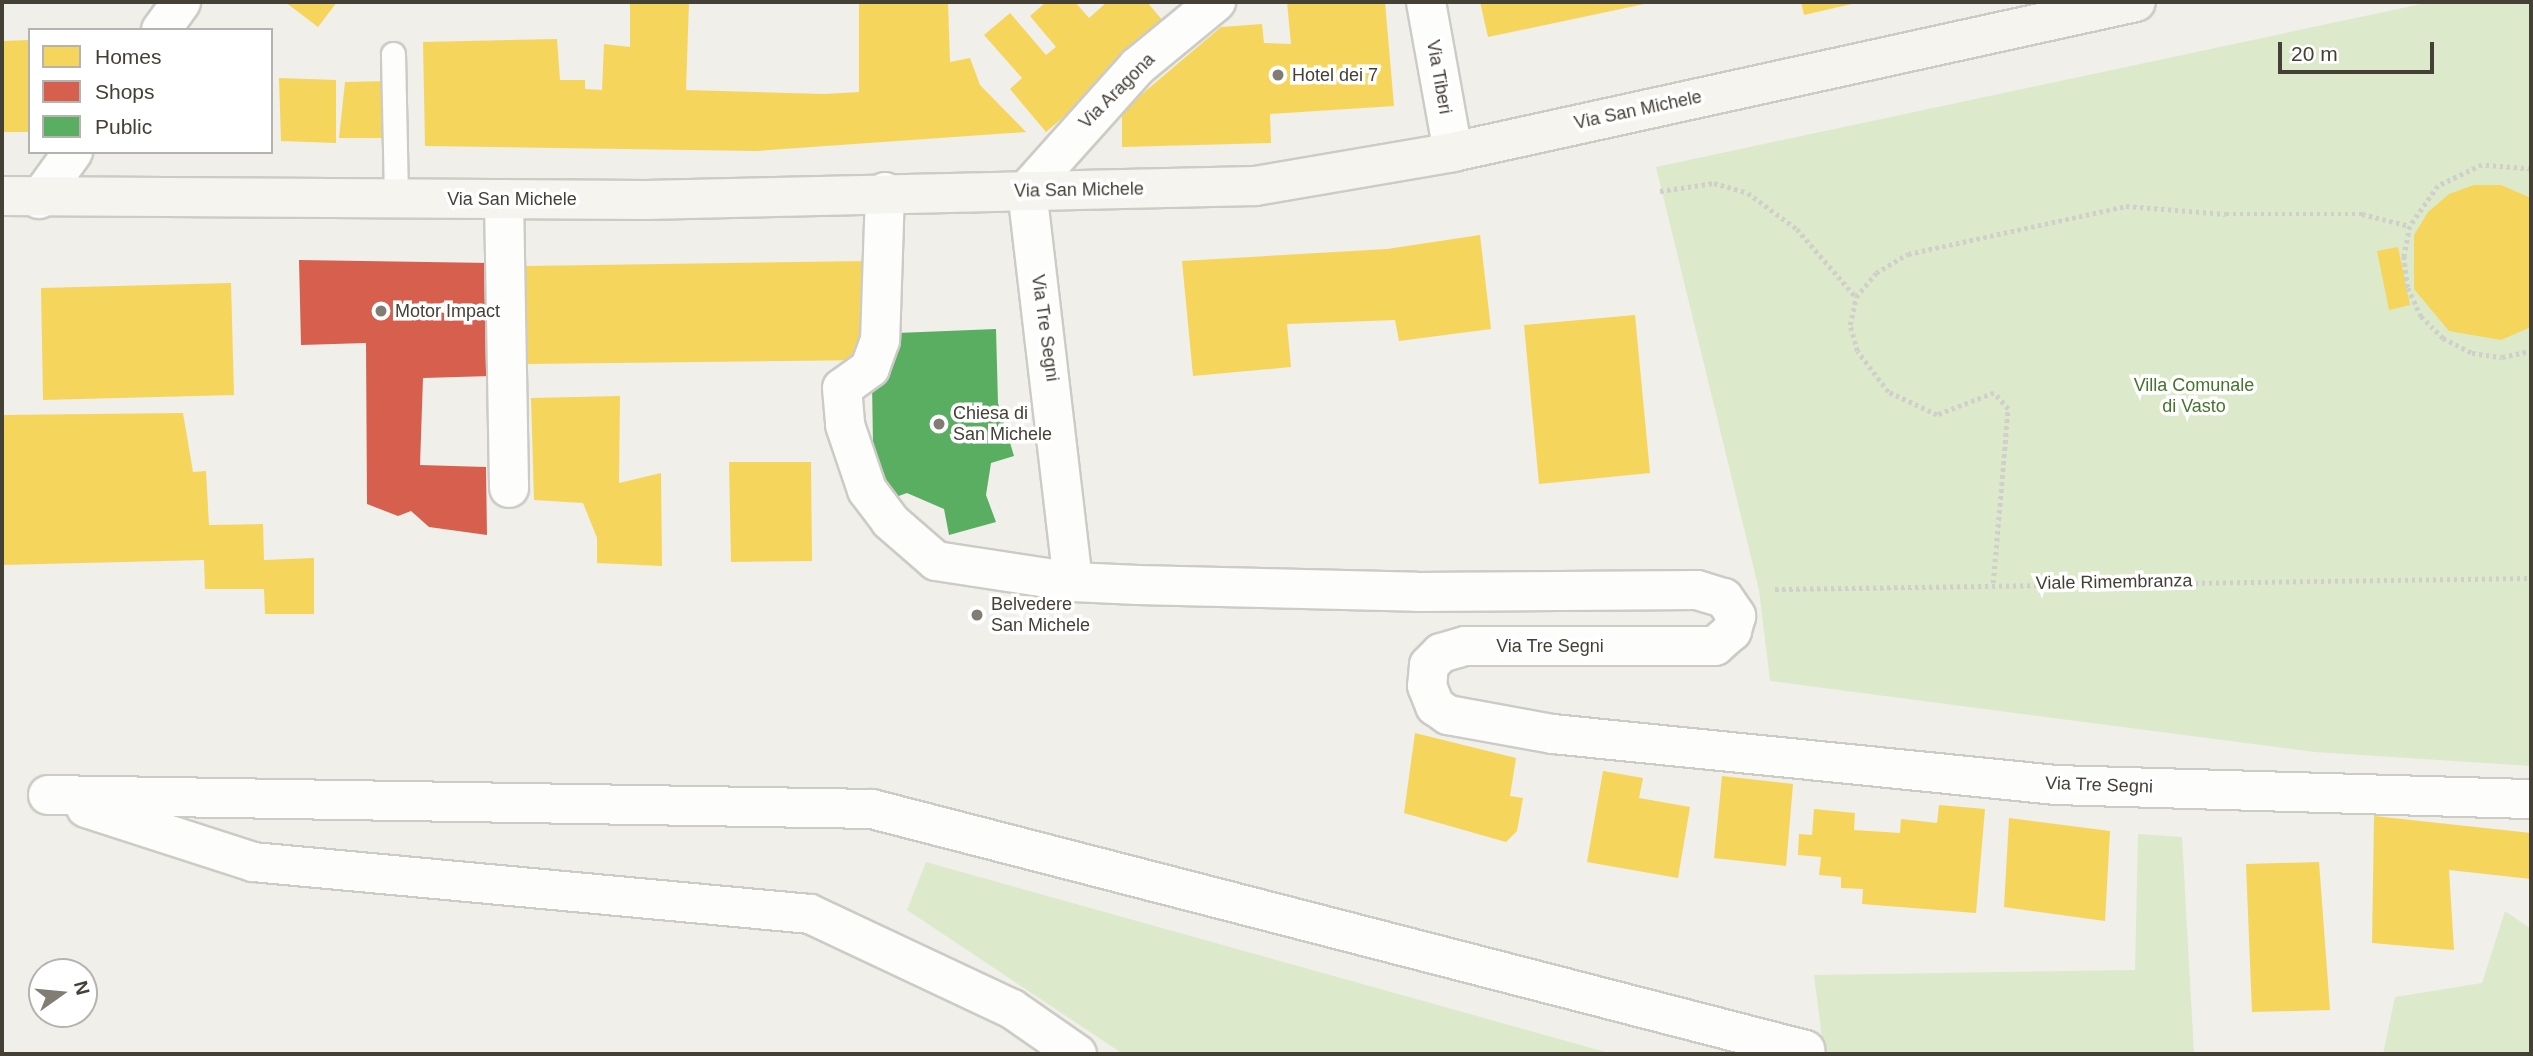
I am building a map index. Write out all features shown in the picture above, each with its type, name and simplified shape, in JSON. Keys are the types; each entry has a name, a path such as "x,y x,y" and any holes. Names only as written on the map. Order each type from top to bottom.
{"street":[{"path":"162,28 181,2"},
{"name":"Via Aragona","path":"1027,190 1138,66 1216,2"},
{"name":"Via Tiberi","path":"1426,2 1453,152"},
{"name":"Via San Michele","path":"2,196 39,199 396,200 1255,186 1453,152 2136,2"},
{"path":"39,199 72,154"},
{"name":"Via Tre Segni","path":"1027,190 1073,582 1417,592 1697,590 1724,598 1736,616 1732,631 1715,646 1465,646 1441,653 1429,665 1427,686 1435,706 1448,715 1553,734 2056,785 2531,799"},
{"path":"885,192 877,359 842,388 852,458 867,491 890,521 936,561 1073,582"},
{"path":"504,199 509,488"},
{"path":"1077,1054 1012,1009 810,914 253,862 48,795 872,809 1805,1050"}],"lane":[{"path":"393,54 396,200"}],"path":[{"path":"2531,169 2507,163 2458,173 2421,204 2410,226 2403,256 2407,288 2421,316 2472,353 2502,357 2531,351"},
{"path":"1660,191 1714,183 1748,193 1797,229 1856,297"},
{"path":"1993,583 2008,409 1994,393 1937,415 1888,393 1857,351 1850,325 1856,297 1876,273 1908,254 2126,205 2226,214 2362,214 2410,226"},
{"name":"Viale Rimembranza","path":"1697,590 1993,583 2531,578"}],"green space":[{"name":"Villa Comunale di Vasto","path":"2431,2 2531,2 2531,766 2315,752 1770,681 1759,590 1656,167"},
{"path":"2138,834 2182,837 2194,1054 1824,1054 1814,975 2135,970"},
{"path":"926,862 1613,1054 1123,1054 907,910"},
{"path":"2505,911 2531,929 2531,1054 2383,1054 2395,997 2482,983"}],"building: Homes":[{"path":"285,2 337,2 318,27"},
{"path":"630,2 689,2 686,90 824,94 859,92 859,2 948,2 950,62 970,58 980,85 1026,132 756,151 425,146 423,42 557,39 560,80 585,80 585,89 602,90 604,44 630,47"},
{"path":"1046,2 1075,2 1089,18 1107,2 1147,2 1168,27 1046,132 1010,89 1022,78 984,35 1010,13 1046,55 1056,47 1030,16"},
{"name":"Hotel dei 7","path":"1287,2 1385,2 1394,106 1270,114 1271,143 1122,147 1122,111 1221,27 1262,24 1264,43 1291,44"},
{"path":"1480,2 1649,2 1649,3 1488,37"},
{"path":"1801,2 1856,2 1856,3 1804,15"},
{"path":"28,40 28,132 2,132 2,41"},
{"path":"279,78 336,80 336,143 281,141"},
{"path":"389,81 391,138 339,138 345,82"},
{"path":"2474,185 2501,185 2531,198 2531,327 2501,340 2449,331 2414,289 2414,235 2428,212 2449,194"},
{"path":"1480,235 1491,329 1399,341 1395,320 1287,324 1291,367 1193,376 1182,261 1387,249"},
{"path":"2398,247 2410,305 2389,310 2377,251"},
{"path":"867,261 869,360 528,364 526,266"},
{"path":"231,283 234,395 43,400 41,288"},
{"path":"1635,315 1650,473 1539,484 1524,325"},
{"path":"620,396 619,483 661,473 662,566 597,563 597,538 583,503 534,500 531,398"},
{"path":"183,413 193,472 206,471 209,525 263,524 264,560 314,558 314,614 265,614 264,589 205,589 204,560 2,565 2,415"},
{"path":"729,462 811,462 812,561 731,562"},
{"path":"1415,733 1516,758 1510,796 1523,798 1517,831 1506,842 1404,813"},
{"path":"1603,771 1643,778 1639,798 1690,807 1678,878 1587,862"},
{"path":"1722,776 1793,784 1786,866 1714,858"},
{"path":"1939,805 1985,809 1976,913 1862,904 1863,889 1841,888 1841,877 1819,875 1821,857 1798,855 1799,834 1812,835 1814,809 1855,813 1854,830 1900,833 1901,819 1937,823"},
{"path":"2374,816 2531,833 2531,879 2449,870 2454,950 2372,943"},
{"path":"2009,818 2110,831 2105,921 2004,907"},
{"path":"2319,862 2330,1010 2252,1012 2246,864"}],"building: Shops":[{"path":"299,260 491,263 491,376 423,378 420,465 486,467 487,535 429,527 411,511 398,516 367,504 366,343 301,345"}],"building: Public":[{"name":"Chiesa di San Michele","path":"996,329 998,403 1014,456 991,463 986,495 996,522 949,535 944,509 907,493 893,498 873,445 872,382 897,333"}],"place":[{"name":"Hotel dei 7","path":"1278,75"},
{"name":"Motor Impact","path":"381,311"},
{"name":"Chiesa di San Michele","path":"939,424"},
{"name":"Belvedere San Michele","path":"977,615"}]}
